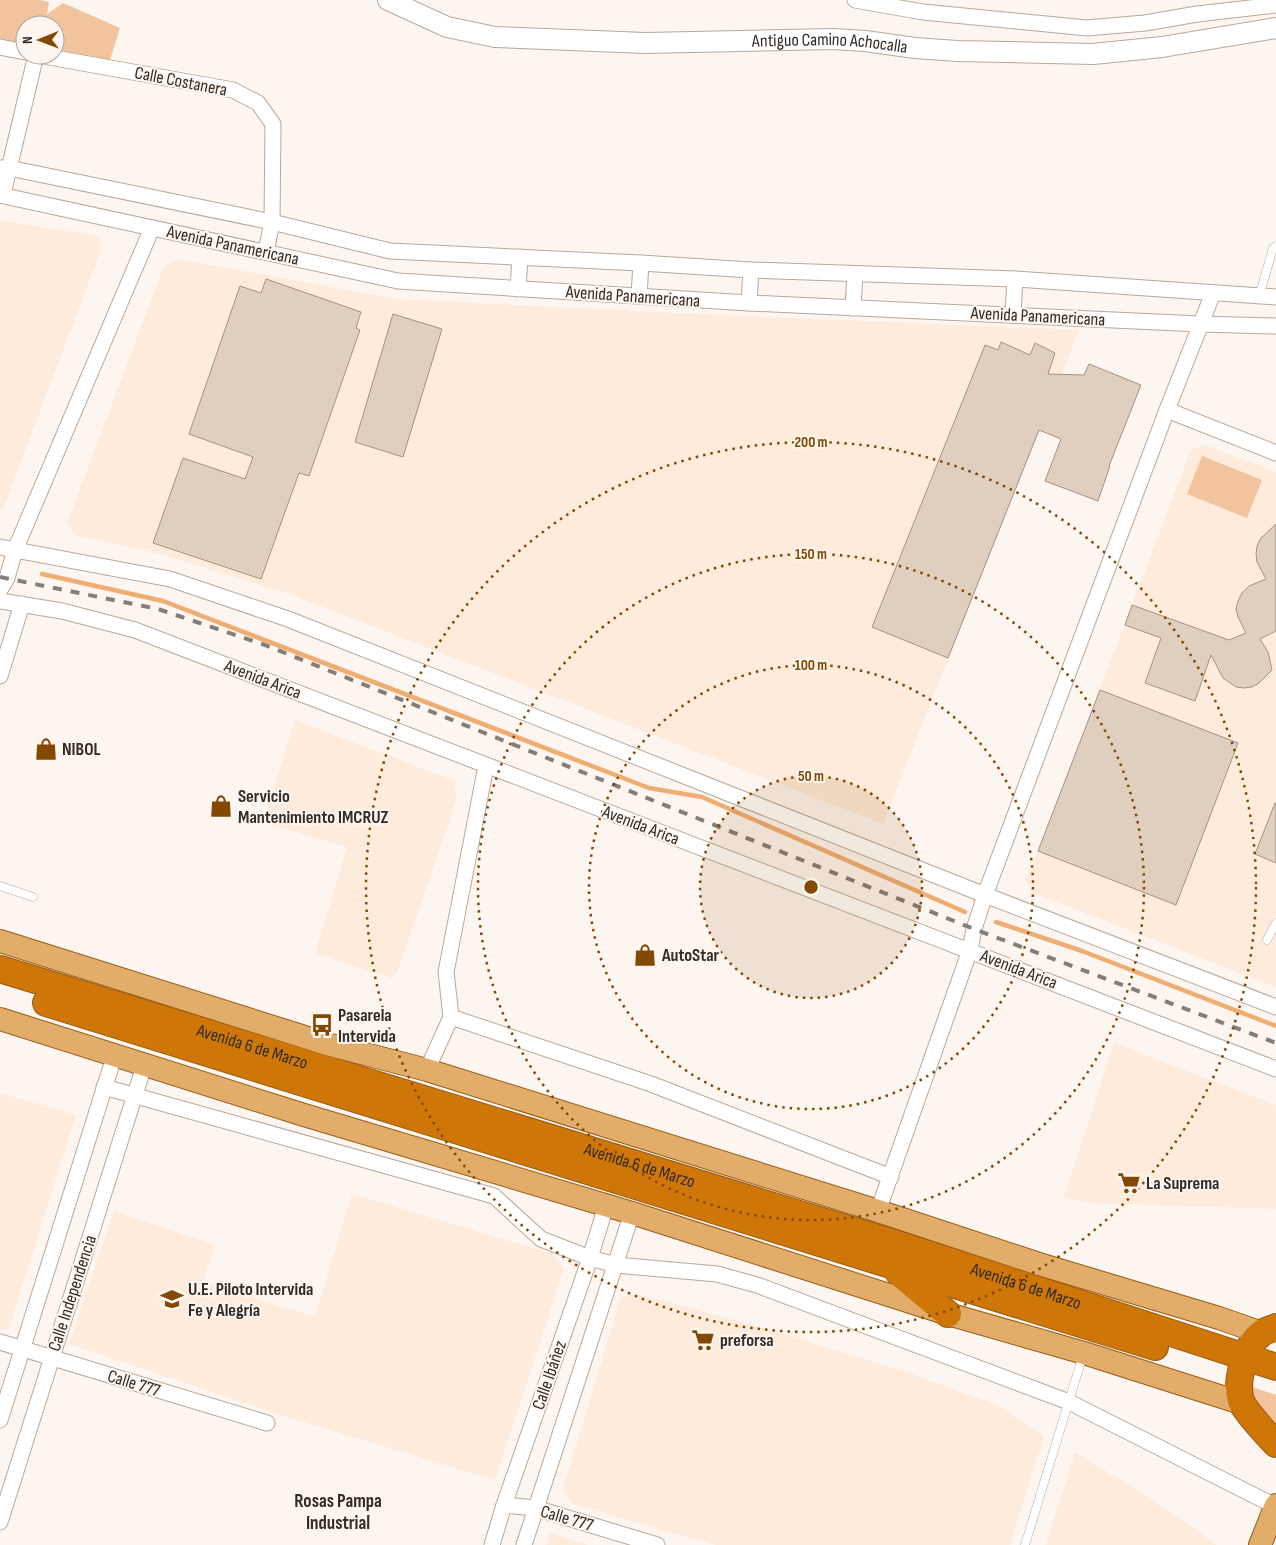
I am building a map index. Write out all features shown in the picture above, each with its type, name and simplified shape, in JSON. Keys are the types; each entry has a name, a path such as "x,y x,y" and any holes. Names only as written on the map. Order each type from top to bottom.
{"highway":[{"name":"Avenida 6 de Marzo","path":"0,969 888,1241 1243,1365 1276,1384"},
{"name":"Avenida 6 de Marzo","path":"0,988 889,1264 1243,1365 1276,1367"},
{"path":"889,1264 948,1314"},
{"path":"1269,1330 1250,1345 1243,1365 1239,1388 1242,1403 1276,1444"}],"main road":[{"name":"Antiguo Camino Achocalla","path":"388,0 447,26 495,37 644,43 832,38 948,50 1093,54 1162,46 1276,28"},
{"name":"Avenida 6 de Marzo","path":"0,941 328,1044 427,1070 878,1211 1039,1264 1219,1318 1269,1330"},
{"path":"0,1019 304,1115 632,1213 948,1314 1084,1353 1242,1403"},
{"path":"1260,1545 1276,1505"}],"street":[{"path":"855,0 923,12 1087,28 1145,23 1197,14 1276,5"},
{"path":"0,47 15,50"},
{"name":"Calle Costanera","path":"65,60 233,90 258,103 272,124 272,222 266,252"},
{"path":"1,194 5,168 34,65"},
{"name":"Avenida Panamericana","path":"5,168 272,222 390,252 751,270 1015,278 1276,297"},
{"name":"Avenida Panamericana","path":"1,194 398,281 749,303 1276,326"},
{"path":"0,590 7,578 7,548 152,228"},
{"path":"387,279 390,252"},
{"path":"518,289 520,257"},
{"path":"639,296 640,263"},
{"path":"749,303 751,270"},
{"path":"853,308 855,274"},
{"path":"1013,315 1015,278"},
{"path":"878,1211 970,950 974,929 985,895 1167,410 1213,293"},
{"path":"1167,410 1276,453"},
{"path":"7,548 170,579 288,619 985,895 1276,1007"},
{"name":"Avenida Arica","path":"0,601 62,611 135,630 1276,1068"},
{"path":"0,676 22,604"},
{"path":"427,1070 451,1017 446,972 486,766"},
{"path":"451,1017 651,1084 891,1177"},
{"name":"Calle Independencia","path":"0,1420 115,1054"},
{"name":"Calle Independencia","path":"0,1522 145,1064"},
{"path":"104,1087 494,1196 541,1239 616,1266 717,1274 756,1285 1069,1402 1276,1505"},
{"name":"Calle Ibáñez","path":"492,1545 606,1206"},
{"name":"Calle Ibáñez","path":"524,1545 632,1213"},
{"name":"Calle 777","path":"0,1342 267,1423"},
{"name":"Calle 777","path":"504,1505 535,1508 657,1545"}],"lane":[{"path":"1259,297 1276,246"},
{"path":"0,886 33,897"},
{"path":"1267,940 1276,923"},
{"path":"1024,1545 1084,1353"}],"shaded area":[{"path":"0,0 40,0 49,2 47,14 63,3 120,28 110,60 65,53 65,15 15,15 15,43 0,39"},
{"path":"0,221 99,236 101,250 3,509 0,510"},
{"path":"178,259 395,299 1079,330 883,824 289,594 161,554 76,535 67,523 164,266"},
{"path":"1205,445 1276,472 1276,987 1033,893 1025,879 1038,851 1191,450"},
{"path":"1202,456 1262,480 1247,518 1187,494"},
{"path":"295,720 455,781 456,802 397,973 392,978 315,954 347,847 263,822"},
{"path":"1114,1043 1276,1105 1276,1209 1089,1203 1064,1197"},
{"path":"0,1093 76,1115 8,1331 0,1329"},
{"path":"352,1194 553,1254 564,1269 495,1480 284,1416 69,1344 114,1211 215,1245 203,1282 315,1317"},
{"path":"635,1293 767,1329 912,1374 999,1406 1044,1436 1010,1545 716,1545 573,1504 563,1489 621,1297"},
{"path":"1249,1386 1276,1395 1276,1431 1252,1397"},
{"path":"1075,1452 1147,1496 1217,1545 1046,1545"},
{"path":"550,1533 588,1545 546,1545"}],"building":[{"path":"266,279 361,312 356,328 360,330 309,476 299,473 261,579 153,543 183,458 245,479 253,457 189,434 240,286 261,293"},
{"path":"393,314 442,329 403,457 355,442"},
{"path":"1001,342 1030,355 1035,343 1055,353 1048,374 1084,375 1089,364 1141,385 1109,466 1098,501 1045,481 1061,439 1039,430 948,658 872,627 985,345 998,350"},
{"path":"1276,524 1276,631 1260,639 1268,652 1272,670 1252,687 1236,687 1223,678 1211,655 1195,701 1145,683 1161,638 1125,625 1132,605 1229,640 1246,633 1236,609 1238,601 1242,593 1249,586 1266,579 1257,562 1257,546 1261,538"},
{"path":"1100,690 1238,743 1176,905 1038,851"},
{"path":"1276,803 1276,863 1255,854"}],"waterway":[{"path":"42,574 163,601 649,788 702,797 965,912"},
{"path":"996,922 1082,951 1276,1026"}],"railway":[{"path":"0,577 158,609 265,645 974,929 1276,1043"}],"place":[{"name":"NIBOL","path":"46,749"},
{"name":"Servicio Mantenimiento IMCRUZ","path":"221,806"},
{"name":"AutoStar","path":"645,955"},
{"name":"Pasarela Intervida","path":"322,1025"},
{"name":"La Suprema","path":"1129,1183"},
{"name":"U.E. Piloto Intervida Fe y Alegría","path":"172,1299"},
{"name":"preforsa","path":"703,1340"}],"district":[{"name":"Rosas Pampa Industrial","path":"338,1511"}]}
